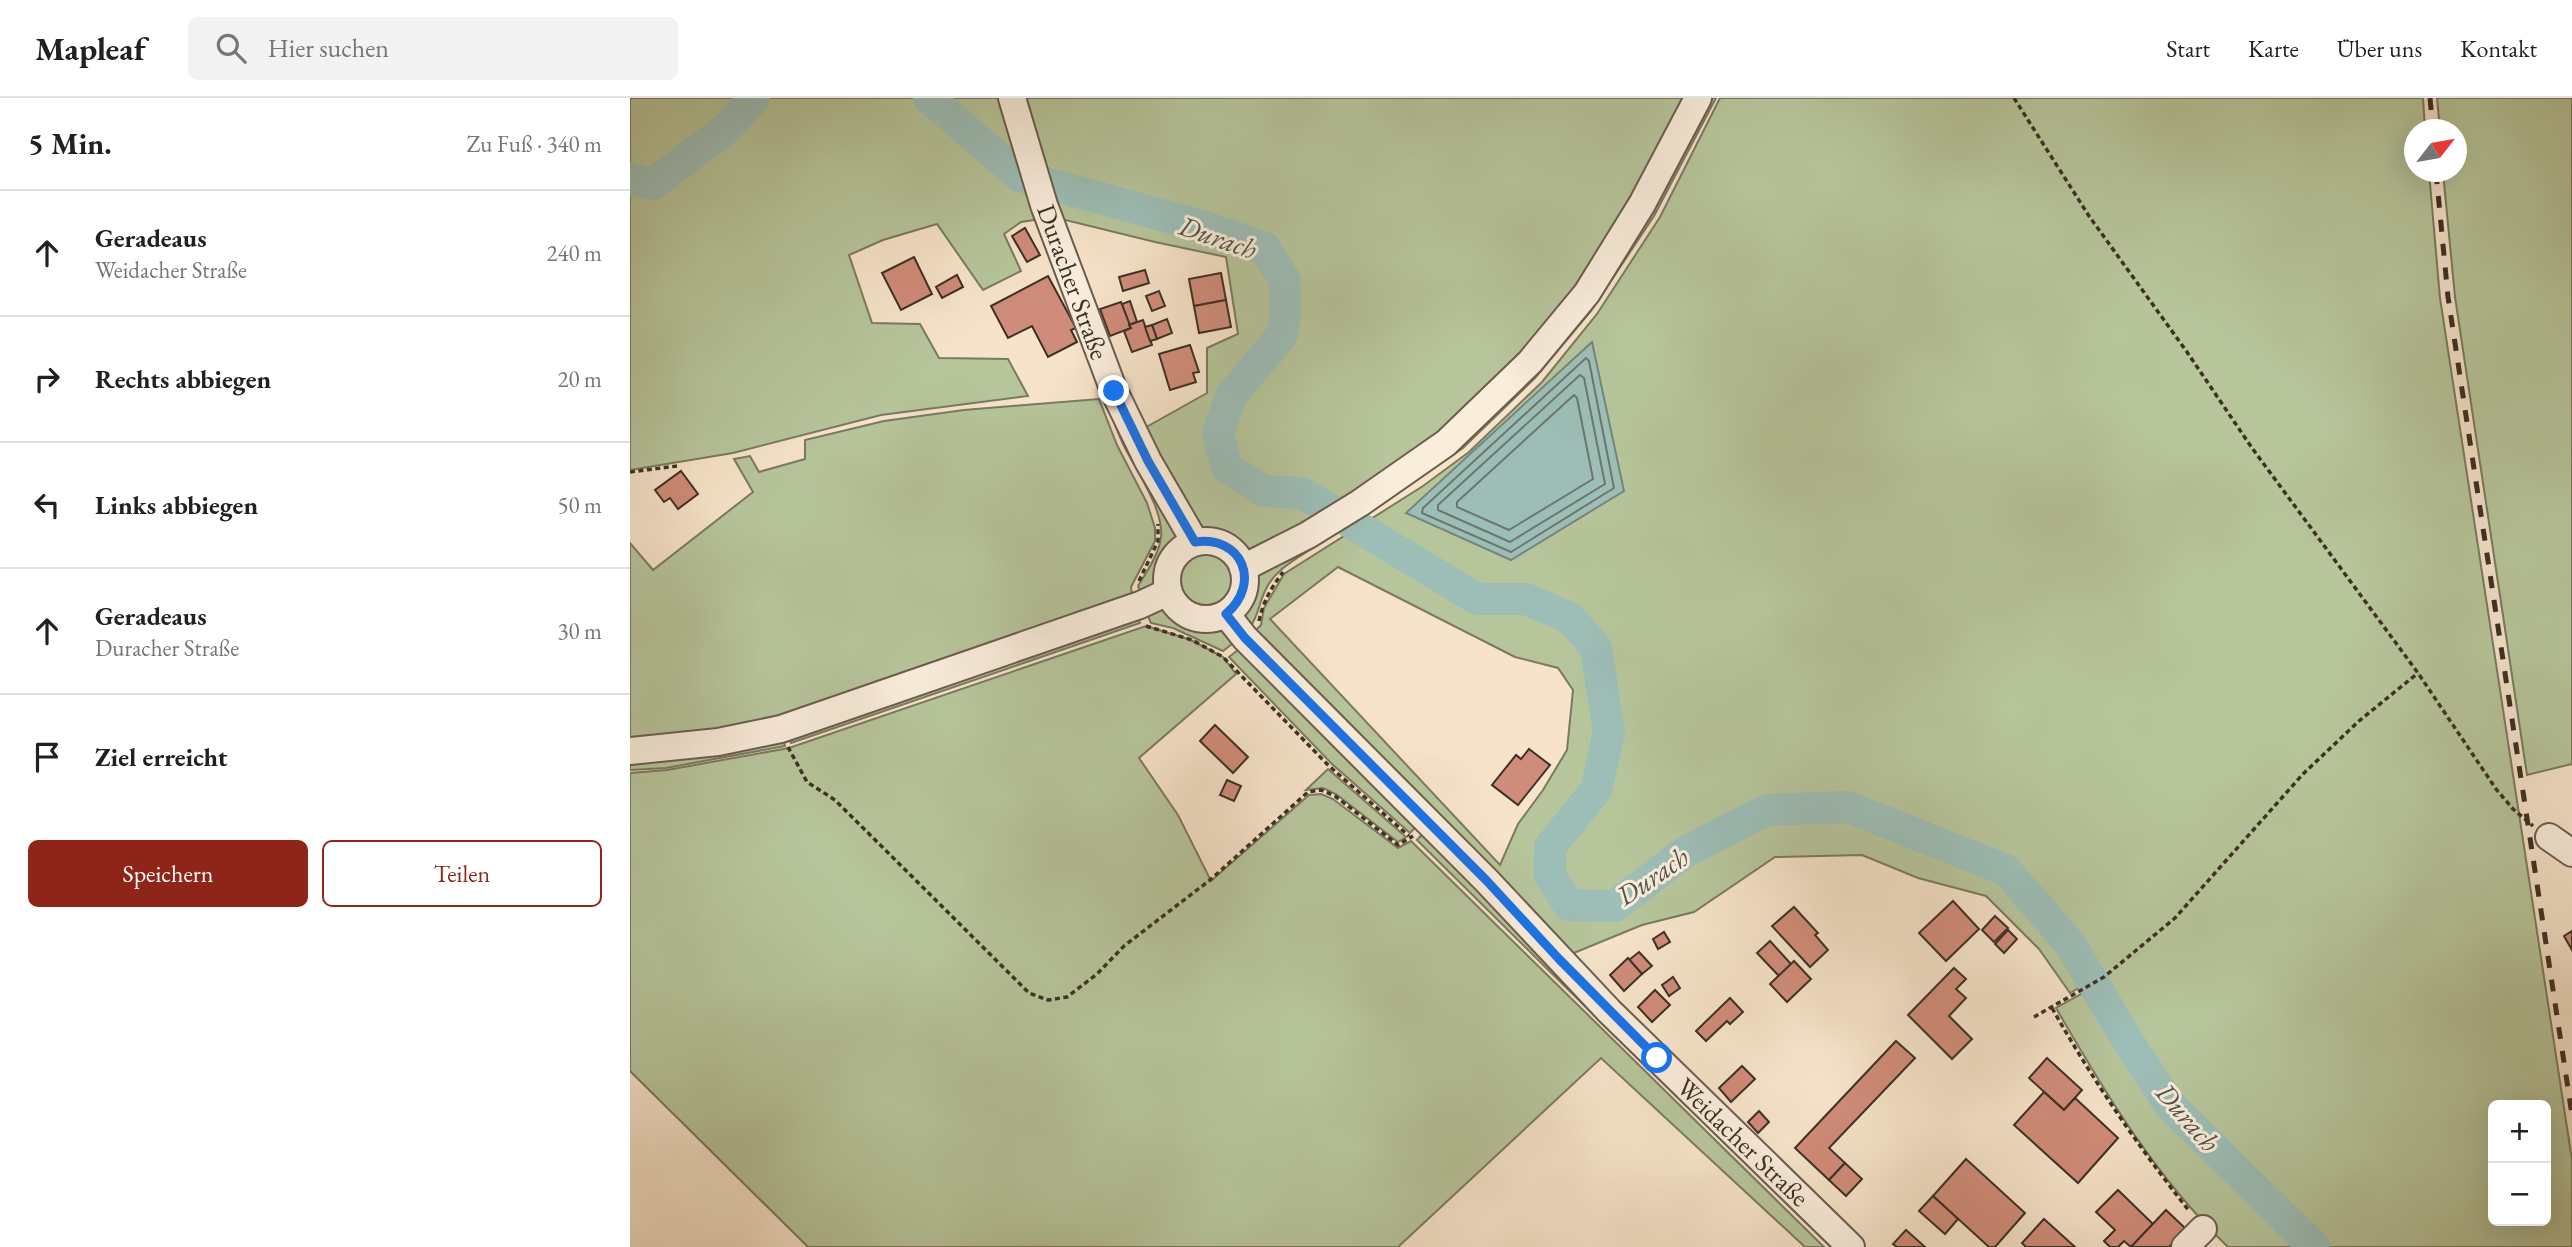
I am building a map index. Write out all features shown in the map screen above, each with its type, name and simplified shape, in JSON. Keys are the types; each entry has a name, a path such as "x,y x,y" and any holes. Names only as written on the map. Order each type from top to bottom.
{"street":[{"name":"Duracher Straße","path":"1012,98 1044,205 1114,391 1148,461 1195,542"},
{"path":"1243,568 1308,535 1360,503 1446,443 1538,352 1587,293 1642,204 1698,98"},
{"path":"1207,540 1230,548 1243,568 1243,594 1236,606 1215,619 1192,617 1173,603 1168,592 1168,567 1183,547 1195,542 1207,540"},
{"path":"630,751 718,742 781,729 1140,605 1168,592"},
{"name":"Weidacher Straße","path":"1226,614 1245,638 1486,880 1609,1011 1851,1247"},
{"path":"2549,837 2572,853"}],"path":[{"path":"2014,98 2089,216 2187,352 2252,449 2418,673 2496,789 2520,815 2549,837"},
{"path":"630,472 677,466"},
{"path":"1155,514 1159,527 1158,541 1135,588 1146,626 1192,640 1223,657 1258,623 1269,590 1282,573 1292,566"},
{"path":"2035,1017 2104,977 2175,918 2303,774 2359,721 2418,673"},
{"path":"789,748 807,782 835,800 1028,993 1048,1000 1067,997 1097,974 1124,946 1210,880 1308,792 1321,790 1335,796 1398,845 1411,838 1427,822"},
{"path":"2052,1008 2089,1073 2138,1146 2194,1238"}],"green space":[{"path":"630,98 1004,98 1041,219 1021,222 1004,234 1021,271 983,290 937,224 883,240 849,255 872,323 920,324 939,358 1008,359 1028,396 881,415 733,453 630,470"},
{"path":"1019,98 1685,98 1632,198 1576,288 1519,356 1436,434 1330,507 1243,552 1225,538 1201,532 1141,430 1207,393 1207,348 1238,334 1226,257 1057,218"},
{"path":"1705,98 1716,98 1654,216 1591,311 1535,378 1463,448 1365,516 1364,513 1535,367"},
{"path":"1720,98 2423,98 2424,119 2404,119 2404,182 2430,182 2440,298 2572,1160 2572,1247 2228,1247 2202,1221 2155,1164 2113,1103 2056,1008 2108,979 2104,973 2070,993 2039,949 1986,896 1918,878 1862,855 1775,857 1694,912 1642,925 1564,957 1253,633 1261,625 1264,608 1284,574 1423,486 1469,452 1542,382 1597,314 1660,217","holes":["1338,567 1515,657 1558,668 1573,690 1567,750 1518,824 1500,865 1270,619"]},
{"path":"2437,98 2572,98 2572,764 2527,775 2455,297 2444,182 2467,182 2467,119 2439,119"},
{"path":"1104,398 1183,539 1165,558 1159,584 1141,592 1138,586 1160,543 1159,519"},
{"path":"1099,399 1117,445 1147,503 1155,528 1155,541 1131,587 1132,595 774,720 630,745 630,543 653,570 753,492 734,459 750,456 759,472 805,459 805,440 884,421 964,410"},
{"path":"1314,547 1274,577 1250,627 1241,612 1252,594 1254,573"},
{"path":"1200,549 1212,549 1228,558 1235,568 1235,592 1228,602 1212,611 1200,611 1189,606 1180,597 1175,586 1175,574 1180,563 1189,554"},
{"path":"1166,605 1178,618 1191,625 1206,627 1224,623 1238,639 1223,651 1173,628 1151,623 1146,612"},
{"path":"1136,612 1140,623 791,743 787,734"},
{"path":"1146,626 1191,640 1223,657 1236,674 1139,758 1178,815 1211,881 1309,795 1321,794 1333,799 1398,848 1411,841 1824,1247 1805,1247 1601,1058 1398,1247 808,1247 630,1071 630,773 667,770 789,748"},
{"path":"1243,646 1420,823 1410,833 1332,764 1229,657"},
{"path":"782,736 785,746 666,768 630,770 630,760"},
{"path":"1328,769 1406,837 1398,842 1336,794 1323,788 1306,790"},
{"path":"1426,830 1623,1032 1617,1038 1417,840"},
{"path":"1626,1035 1844,1247 1831,1247 1620,1041"}],"water":[{"path":"1592,342 1624,491 1511,560 1406,513"}],"building":[{"path":"1025,228 1040,255 1027,262 1012,236"},
{"path":"914,257 932,294 901,310 882,273"},
{"path":"1145,270 1149,283 1123,291 1119,277"},
{"path":"1221,273 1226,300 1194,306 1189,279"},
{"path":"957,275 963,287 942,298 936,287"},
{"path":"1048,276 1076,328 1071,330 1077,342 1048,357 1032,326 1008,338 991,306"},
{"path":"1159,291 1165,306 1152,311 1146,296"},
{"path":"1226,300 1231,327 1199,333 1194,306"},
{"path":"1130,301 1137,322 1129,325 1122,304"},
{"path":"1121,302 1131,328 1110,336 1100,309"},
{"path":"1167,319 1172,333 1157,339 1152,325"},
{"path":"1143,320 1152,345 1132,352 1124,331 1131,328 1129,325"},
{"path":"1152,325 1157,339 1150,341 1145,327"},
{"path":"1190,345 1199,372 1193,373 1196,382 1170,390 1159,354"},
{"path":"681,471 698,494 678,509 670,498 664,502 655,490"},
{"path":"1215,725 1248,757 1233,773 1200,741"},
{"path":"1529,749 1550,765 1518,805 1492,785 1516,755 1521,759"},
{"path":"1227,780 1241,786 1234,801 1220,795"},
{"path":"1953,901 1979,929 1946,961 1919,933"},
{"path":"1794,907 1818,933 1815,935 1828,950 1810,967 1772,926"},
{"path":"1995,916 2008,928 1994,942 1982,930"},
{"path":"2008,930 2017,939 2004,953 1995,944"},
{"path":"2572,931 2572,950 2564,936"},
{"path":"1664,932 1670,942 1658,949 1653,939"},
{"path":"1770,941 1791,964 1779,976 1757,953"},
{"path":"1639,952 1652,966 1642,974 1629,960"},
{"path":"1628,958 1642,974 1624,991 1610,975"},
{"path":"1794,961 1811,979 1787,1002 1770,984"},
{"path":"1954,968 1966,979 1956,989 1966,998 1949,1016 1972,1039 1952,1059 1908,1015"},
{"path":"1673,977 1680,988 1669,996 1662,985"},
{"path":"1655,990 1670,1005 1652,1022 1638,1007"},
{"path":"1730,998 1743,1012 1730,1024 1727,1021 1706,1041 1696,1031"},
{"path":"1896,1041 1915,1058 1829,1148 1845,1163 1829,1180 1795,1148"},
{"path":"2047,1058 2082,1090 2064,1110 2029,1078"},
{"path":"1742,1066 1755,1079 1731,1102 1719,1088"},
{"path":"2044,1092 2064,1110 2075,1098 2118,1138 2078,1183 2014,1125"},
{"path":"1759,1111 1769,1122 1758,1133 1748,1122"},
{"path":"1966,1159 2025,1213 1995,1247 1989,1247 1933,1196"},
{"path":"1845,1163 1862,1179 1846,1196 1829,1180"},
{"path":"2118,1190 2153,1224 2131,1247 2124,1241 2118,1247 2110,1247 2104,1241 2115,1230 2096,1212"},
{"path":"1933,1196 1958,1219 1945,1234 1919,1211"},
{"path":"2166,1210 2186,1229 2169,1247 2131,1247"},
{"path":"2044,1219 2075,1247 2026,1247 2022,1243"},
{"path":"1906,1230 1925,1247 1897,1247 1893,1244"}],"waterway":[{"name":"Durach","path":"630,179 653,184 726,129 754,98"},
{"name":"Durach","path":"929,98 1020,176 1201,226 1265,248 1284,279 1286,309 1282,335 1231,396 1218,434 1227,468 1264,491 1302,493 1477,599 1526,599 1570,618 1596,648 1609,733 1596,790 1550,847 1550,876 1569,905 1615,906 1685,852 1767,810 1848,807 2006,870 2070,944 2169,1104 2314,1247"}],"railway":[{"path":"2430,98 2432,119"},
{"path":"2437,182 2448,297 2572,1115"}],"route":[{"path":"1114,391 1148,461 1195,542 1219,542 1230,548 1238,557 1245,581 1243,594 1236,606 1226,614 1245,638 1486,880 1657,1058"}]}
